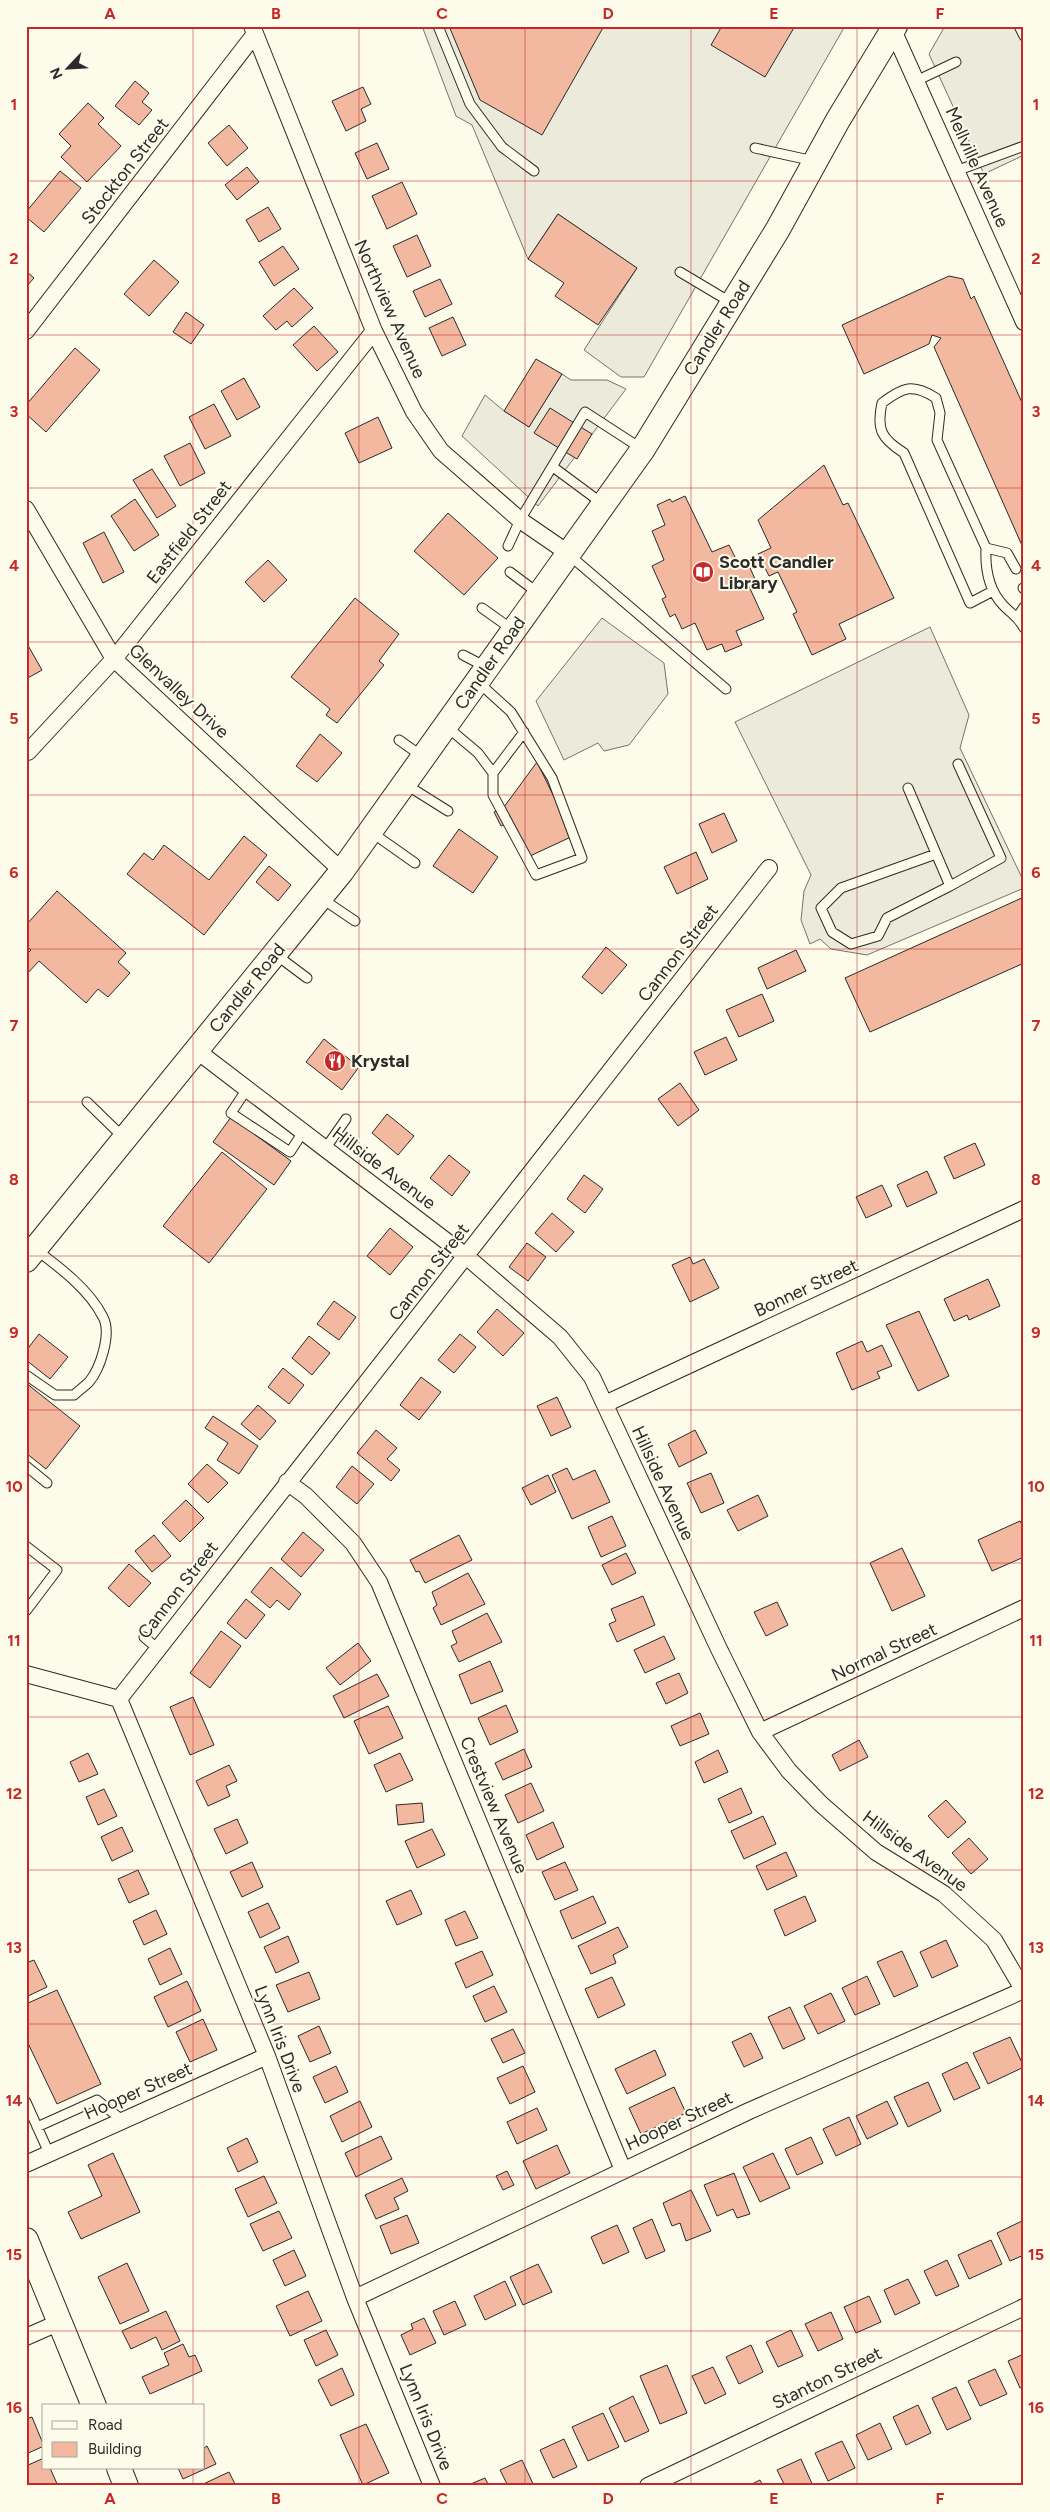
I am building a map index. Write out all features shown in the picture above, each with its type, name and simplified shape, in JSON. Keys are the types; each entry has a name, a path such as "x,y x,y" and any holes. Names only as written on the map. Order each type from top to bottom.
{"main road":[{"name":"Candler Road","path":"31,1254 342,872 643,449 733,303 891,27"},
{"path":"26,2240 93,2404"},
{"path":"120,2470 126,2486"}],"street":[{"name":"Mellville Avenue","path":"891,27 1024,322"},
{"name":"Northview Avenue","path":"253,30 374,331 414,412 441,451 520,520 568,553"},
{"name":"Stockton Street","path":"26,331 253,30"},
{"name":"Eastfield Street","path":"28,752 114,659 374,331"},
{"name":"Glenvalley Drive","path":"26,509 114,659 342,872"},
{"name":"Cannon Street","path":"119,1699 769,868"},
{"name":"Hillside Avenue","path":"196,1050 467,1256 560,1337 592,1377 656,1516 760,1732 789,1771 821,1804 876,1852 944,1894 994,1940 1024,1990"},
{"name":"Bonner Street","path":"605,1404 1024,1209"},
{"name":"Crestview Avenue","path":"287,1482 306,1496 353,1542 380,1582 623,2170"},
{"name":"Normal Street","path":"760,1732 1024,1608"},
{"path":"26,1674 119,1699"},
{"name":"Lynn Iris Drive","path":"119,1699 267,2056 355,2298 432,2486"},
{"name":"Hooper Street","path":"355,2298 749,2110 1024,1990"},
{"name":"Hooper Street","path":"26,2164 267,2056"},
{"name":"Stanton Street","path":"648,2486 1024,2307"},
{"path":"26,2337 60,2322"}],"lane":[{"path":"438,26 470,104 502,147 534,171"},
{"path":"1019,26 1024,36"},
{"path":"916,81 956,62"},
{"path":"956,171 1024,146"},
{"path":"755,148 815,162"},
{"path":"680,272 733,303"},
{"path":"993,591 970,603 904,452 888,443 881,432 879,414 882,403 906,388 922,389 936,398 940,413 937,440 986,548 986,566 993,591 1004,606 1018,616 1024,628"},
{"path":"508,546 520,520 585,412 643,449"},
{"path":"553,467 603,504"},
{"path":"986,548 1007,554 1016,570"},
{"path":"568,553 726,689"},
{"path":"510,572 539,593"},
{"path":"1018,616 1024,607"},
{"path":"482,608 513,630"},
{"path":"445,726 478,753 493,773 493,795 536,875 582,858 552,778 511,712 482,674 463,655"},
{"path":"493,773 524,732"},
{"path":"399,740 423,758"},
{"path":"936,854 841,888 821,908 832,932 851,944 878,936 886,918 1000,858 958,764"},
{"path":"404,784 448,811"},
{"path":"908,788 950,886"},
{"path":"370,832 415,863"},
{"path":"320,898 355,921"},
{"path":"275,954 307,978"},
{"path":"248,1089 231,1113 290,1152 303,1132"},
{"path":"86,1102 125,1139"},
{"path":"325,1149 346,1119"},
{"path":"26,1375 55,1395 74,1395 89,1382 99,1363 106,1342 104,1318 87,1295 61,1268 31,1254"},
{"path":"26,1466 47,1483"},
{"path":"26,1546 57,1570 26,1611"},
{"path":"144,1637 158,1649"},
{"path":"37,2127 97,2100 122,2120"},
{"path":"26,2102 49,2153"}],"shaded area":[{"path":"422,26 845,26 644,377 621,377 584,350 637,268 558,214 528,259 472,125 456,116"},
{"path":"945,26 1024,26 1024,155 984,174 929,54"},
{"path":"562,374 571,380 607,380 626,389 538,506 462,436 485,395 504,411 529,427"},
{"path":"602,618 664,663 668,694 629,745 604,751 598,743 564,760 536,701"},
{"path":"930,627 969,715 960,748 1024,882 1024,888 867,955 831,949 820,939 810,944 801,920 804,891 811,875 735,722"}],"building":[{"path":"449,26 604,26 542,135 480,100"},
{"path":"722,26 795,26 765,77 711,45"},
{"path":"135,81 149,93 142,102 152,110 139,125 115,106"},
{"path":"363,87 371,104 361,109 366,121 346,131 332,101"},
{"path":"88,103 104,118 98,124 121,146 87,182 61,157 71,146 59,134"},
{"path":"229,125 248,148 227,166 208,143"},
{"path":"377,143 389,169 367,179 355,153"},
{"path":"247,167 259,182 237,200 225,185"},
{"path":"60,171 81,188 44,232 26,217 26,212"},
{"path":"402,182 417,214 387,229 372,196"},
{"path":"268,207 281,229 259,242 246,220"},
{"path":"558,214 637,268 598,325 555,296 564,283 528,259"},
{"path":"417,235 431,266 407,277 393,246"},
{"path":"283,246 299,269 274,286 259,262"},
{"path":"154,260 179,282 149,316 124,294"},
{"path":"26,271 34,278 26,287"},
{"path":"949,276 963,279 971,299 974,296 1024,407 1024,550 934,347 941,338 932,335 929,344 864,374 842,325"},
{"path":"440,279 452,304 425,317 413,291"},
{"path":"294,288 313,308 292,327 287,321 276,330 263,316"},
{"path":"186,312 204,325 191,344 173,332"},
{"path":"453,317 466,345 442,356 429,328"},
{"path":"314,326 338,352 317,371 293,345"},
{"path":"75,348 100,370 46,432 26,414 26,405"},
{"path":"536,359 562,374 529,427 504,411"},
{"path":"244,378 260,407 237,420 221,391"},
{"path":"214,404 231,436 205,449 189,417"},
{"path":"550,408 592,434 577,459 534,433"},
{"path":"378,417 392,448 359,463 345,433"},
{"path":"190,443 205,473 180,486 164,456"},
{"path":"824,465 843,505 848,503 894,598 839,624 846,639 812,655 793,614 797,612 778,572 769,576 758,554 771,548 758,520"},
{"path":"152,469 176,506 157,518 133,480"},
{"name":"Scott Candler Library","path":"685,496 712,552 729,545 738,563 746,559 755,579 747,582 764,619 736,631 742,645 725,652 722,644 707,650 695,623 682,629 675,614 670,617 662,599 666,597 652,566 664,560 652,531 665,525 657,505 670,499 672,502"},
{"path":"135,499 159,535 134,551 111,516"},
{"path":"448,513 498,558 464,595 414,551"},
{"path":"104,532 124,572 103,583 83,543"},
{"path":"268,560 287,580 264,602 245,582"},
{"path":"355,598 399,634 379,661 384,665 337,723 326,715 330,709 291,677"},
{"path":"26,642 42,670 26,679"},
{"path":"320,734 342,753 317,782 296,766"},
{"path":"537,762 573,836 530,856 512,821 501,826 494,812 504,807"},
{"path":"724,813 737,841 712,853 699,824"},
{"path":"459,829 498,857 473,893 433,866"},
{"path":"244,836 267,855 204,935 127,874 144,853 153,860 164,845 209,880"},
{"path":"696,852 708,879 677,894 664,867"},
{"path":"269,866 291,885 278,901 256,882"},
{"path":"57,891 126,953 118,962 130,973 108,997 98,989 86,1003 39,961 26,975 26,955 31,950 26,946 26,925"},
{"path":"1024,897 1024,963 870,1032 845,978"},
{"path":"606,947 627,965 602,994 582,977"},
{"path":"796,950 806,971 767,989 758,968"},
{"path":"762,994 774,1021 739,1037 726,1010"},
{"path":"726,1037 737,1060 705,1075 694,1052"},
{"path":"324,1039 359,1067 342,1090 306,1062"},
{"path":"680,1083 699,1110 678,1126 658,1099"},
{"path":"387,1114 414,1136 398,1155 372,1133"},
{"path":"231,1117 291,1161 274,1185 213,1142"},
{"path":"975,1143 985,1165 954,1179 944,1157"},
{"path":"222,1152 267,1189 209,1263 163,1226"},
{"path":"449,1155 470,1172 452,1196 430,1178"},
{"path":"927,1171 937,1193 907,1207 897,1185"},
{"path":"584,1175 603,1189 585,1213 567,1199"},
{"path":"882,1185 892,1206 866,1218 856,1197"},
{"path":"552,1213 574,1232 556,1252 535,1233"},
{"path":"390,1228 413,1247 390,1275 367,1256"},
{"path":"527,1243 546,1257 528,1281 509,1267"},
{"path":"690,1257 693,1264 704,1259 719,1288 690,1302 672,1265"},
{"path":"988,1279 1000,1306 969,1320 967,1315 954,1321 944,1299"},
{"path":"334,1301 356,1317 339,1340 317,1324"},
{"path":"497,1309 524,1333 503,1356 477,1332"},
{"path":"919,1311 949,1376 918,1391 886,1325"},
{"path":"39,1334 68,1357 50,1379 26,1360 26,1351"},
{"path":"460,1334 476,1347 454,1373 438,1360"},
{"path":"309,1336 330,1353 312,1375 292,1358"},
{"path":"862,1341 867,1352 882,1345 892,1366 877,1372 880,1378 852,1390 836,1353"},
{"path":"283,1368 304,1385 289,1404 268,1387"},
{"path":"421,1377 441,1392 419,1420 400,1405"},
{"path":"26,1383 80,1426 46,1469 26,1453"},
{"path":"557,1397 571,1427 551,1436 537,1406"},
{"path":"258,1405 276,1421 260,1440 241,1424"},
{"path":"213,1416 258,1446 239,1474 217,1460 228,1443 205,1428"},
{"path":"376,1430 397,1448 387,1459 400,1470 391,1481 357,1453"},
{"path":"695,1430 707,1453 679,1467 668,1444"},
{"path":"207,1464 228,1483 208,1503 188,1484"},
{"path":"352,1466 374,1484 357,1504 336,1487"},
{"path":"567,1468 573,1480 595,1470 610,1502 572,1519 552,1475"},
{"path":"711,1473 724,1503 701,1513 687,1483"},
{"path":"548,1475 556,1492 531,1505 522,1488"},
{"path":"758,1495 768,1516 738,1531 727,1510"},
{"path":"186,1500 204,1518 180,1542 162,1523"},
{"path":"612,1516 626,1546 601,1557 588,1527"},
{"path":"1020,1521 1024,1528 1024,1557 992,1571 978,1540"},
{"path":"303,1532 324,1550 301,1577 281,1559"},
{"path":"154,1535 171,1556 152,1572 135,1551"},
{"path":"459,1535 472,1560 425,1583 419,1571 416,1572 410,1560"},
{"path":"902,1548 925,1596 892,1611 870,1563"},
{"path":"626,1553 636,1573 612,1585 602,1565"},
{"path":"129,1564 151,1583 129,1607 108,1588"},
{"path":"271,1567 301,1594 289,1610 277,1600 270,1608 251,1592"},
{"path":"468,1573 485,1604 441,1625 433,1608 437,1605 432,1592"},
{"path":"643,1596 655,1625 617,1642 609,1624 616,1621 611,1609"},
{"path":"246,1599 265,1615 246,1639 227,1623"},
{"path":"777,1602 788,1625 766,1636 754,1612"},
{"path":"487,1613 502,1642 459,1662 451,1646 457,1643 452,1631"},
{"path":"221,1631 241,1646 210,1688 190,1673"},
{"path":"664,1636 675,1659 645,1673 634,1650"},
{"path":"358,1643 371,1661 340,1685 326,1668"},
{"path":"490,1661 503,1691 471,1704 459,1675"},
{"path":"679,1673 688,1693 666,1704 656,1683"},
{"path":"377,1674 389,1696 344,1718 333,1696"},
{"path":"193,1697 214,1745 190,1755 170,1707"},
{"path":"506,1705 518,1732 490,1745 478,1718"},
{"path":"388,1706 403,1738 369,1754 354,1721"},
{"path":"700,1713 709,1734 680,1746 671,1726"},
{"path":"859,1740 868,1757 840,1771 832,1755"},
{"path":"524,1749 532,1767 503,1780 495,1763"},
{"path":"718,1750 728,1772 704,1783 695,1762"},
{"path":"88,1753 98,1774 79,1782 70,1762"},
{"path":"400,1753 413,1780 386,1792 374,1765"},
{"path":"229,1765 237,1781 226,1786 230,1796 208,1806 196,1781"},
{"path":"531,1783 544,1811 518,1823 505,1795"},
{"path":"741,1788 752,1813 729,1823 718,1799"},
{"path":"104,1789 117,1816 98,1825 86,1797"},
{"path":"946,1800 966,1822 948,1838 928,1816"},
{"path":"422,1803 424,1822 398,1825 396,1805"},
{"path":"763,1816 776,1844 744,1859 731,1831"},
{"path":"237,1819 248,1843 226,1854 214,1829"},
{"path":"553,1822 564,1847 537,1860 526,1835"},
{"path":"122,1827 133,1851 112,1861 101,1837"},
{"path":"432,1829 445,1855 417,1868 405,1841"},
{"path":"969,1838 988,1859 971,1874 952,1853"},
{"path":"786,1852 797,1876 767,1890 756,1866"},
{"path":"252,1862 263,1887 242,1897 230,1872"},
{"path":"565,1862 578,1890 555,1900 542,1872"},
{"path":"138,1870 149,1894 129,1903 118,1879"},
{"path":"411,1890 422,1914 397,1925 386,1901"},
{"path":"593,1896 606,1923 572,1939 560,1911"},
{"path":"805,1896 816,1921 785,1936 774,1910"},
{"path":"268,1903 280,1928 260,1938 248,1912"},
{"path":"156,1910 167,1934 144,1945 133,1921"},
{"path":"465,1911 478,1938 456,1946 445,1920"},
{"path":"618,1927 628,1947 613,1955 616,1963 591,1974 578,1946"},
{"path":"288,1936 299,1962 276,1973 264,1947"},
{"path":"946,1940 958,1966 932,1978 920,1952"},
{"path":"170,1948 182,1974 160,1985 148,1959"},
{"path":"482,1951 493,1975 466,1988 455,1963"},
{"path":"902,1951 918,1986 894,1997 877,1962"},
{"path":"34,1960 47,1987 26,1997 26,1963"},
{"path":"309,1972 320,1999 288,2012 276,1985"},
{"path":"867,1976 880,2004 855,2015 842,1988"},
{"path":"612,1977 625,2005 598,2018 585,1989"},
{"path":"187,1981 201,2011 168,2027 154,1997"},
{"path":"494,1986 507,2012 485,2022 473,1996"},
{"path":"57,1990 101,2084 57,2104 26,2039 26,2004"},
{"path":"831,1993 845,2021 818,2034 804,2006"},
{"path":"790,2007 805,2039 783,2049 768,2017"},
{"path":"203,2019 217,2050 190,2062 176,2032"},
{"path":"319,2026 331,2053 310,2062 298,2036"},
{"path":"513,2029 525,2053 503,2063 491,2039"},
{"path":"751,2033 763,2058 744,2067 732,2042"},
{"path":"1010,2037 1024,2067 988,2084 973,2053"},
{"path":"655,2050 666,2075 627,2094 615,2069"},
{"path":"967,2062 980,2088 954,2100 942,2074"},
{"path":"336,2066 348,2092 325,2103 313,2077"},
{"path":"523,2066 535,2092 510,2104 497,2078"},
{"path":"928,2082 941,2111 908,2127 894,2097"},
{"path":"674,2087 686,2113 641,2134 629,2108"},
{"path":"360,2101 372,2127 342,2142 330,2116"},
{"path":"887,2101 898,2124 867,2139 856,2116"},
{"path":"537,2108 547,2130 517,2144 507,2122"},
{"path":"849,2117 861,2144 836,2156 823,2129"},
{"path":"381,2136 392,2159 356,2177 345,2153"},
{"path":"811,2137 823,2163 797,2175 785,2149"},
{"path":"247,2138 258,2162 238,2172 227,2148"},
{"path":"557,2145 570,2173 536,2189 523,2161"},
{"path":"113,2153 140,2212 81,2239 68,2212 102,2196 88,2165"},
{"path":"773,2153 790,2188 760,2202 743,2167"},
{"path":"507,2171 514,2185 503,2190 496,2176"},
{"path":"734,2173 750,2214 737,2218 733,2209 717,2216 704,2185"},
{"path":"264,2176 277,2203 248,2217 235,2189"},
{"path":"402,2178 408,2191 394,2198 399,2209 376,2219 365,2195"},
{"path":"691,2190 711,2231 686,2241 680,2223 672,2226 663,2203"},
{"path":"279,2211 292,2238 263,2251 250,2224"},
{"path":"407,2215 419,2243 391,2254 380,2226"},
{"path":"652,2219 665,2251 646,2259 633,2228"},
{"path":"1022,2221 1024,2255 1010,2261 997,2233"},
{"path":"617,2225 629,2252 603,2264 591,2237"},
{"path":"991,2240 1002,2264 969,2279 958,2255"},
{"path":"294,2250 306,2276 285,2286 273,2260"},
{"path":"947,2260 959,2286 936,2296 924,2271"},
{"path":"127,2263 149,2311 120,2324 98,2277"},
{"path":"538,2264 552,2292 523,2305 510,2277"},
{"path":"908,2279 920,2303 895,2315 884,2290"},
{"path":"505,2281 516,2305 485,2320 474,2296"},
{"path":"308,2291 322,2321 290,2336 276,2306"},
{"path":"869,2296 881,2322 856,2333 844,2307"},
{"path":"455,2301 466,2325 444,2335 433,2311"},
{"path":"166,2311 180,2341 162,2350 156,2337 131,2349 122,2331"},
{"path":"831,2312 843,2339 818,2351 805,2324"},
{"path":"424,2318 436,2343 410,2355 401,2335 413,2329 411,2324"},
{"path":"326,2330 338,2355 316,2366 304,2340"},
{"path":"791,2330 803,2356 778,2367 766,2342"},
{"path":"183,2344 189,2357 195,2355 202,2371 150,2394 142,2377 169,2365 164,2353"},
{"path":"751,2345 763,2372 739,2384 726,2357"},
{"path":"1024,2354 1024,2387 1020,2388 1008,2361"},
{"path":"667,2365 687,2413 660,2424 640,2376"},
{"path":"713,2367 726,2394 705,2404 692,2376"},
{"path":"342,2368 354,2395 331,2406 318,2380"},
{"path":"995,2369 1007,2394 980,2406 968,2381"},
{"path":"956,2387 971,2419 947,2430 932,2398"},
{"path":"633,2396 649,2431 625,2442 609,2408"},
{"path":"918,2405 931,2433 906,2445 893,2417"},
{"path":"603,2413 619,2447 588,2461 572,2427"},
{"path":"32,2417 42,2441 42,2447 26,2454 26,2419"},
{"path":"880,2423 892,2449 868,2460 856,2435"},
{"path":"366,2424 389,2473 363,2485 340,2435"},
{"path":"564,2439 577,2467 553,2478 540,2450"},
{"path":"842,2441 855,2468 828,2481 815,2453"},
{"path":"207,2446 216,2464 205,2469 205,2447"},
{"path":"42,2459 42,2470 51,2470 58,2486 29,2486 26,2480 26,2466"},
{"path":"801,2459 813,2486 785,2486 777,2470"},
{"path":"522,2460 534,2486 508,2486 500,2470"},
{"path":"179,2470 203,2470 183,2479"},
{"path":"229,2472 236,2486 199,2486"},
{"path":"485,2478 489,2486 466,2486"},
{"path":"760,2480 763,2486 748,2486"}],"place":[{"name":"Scott Candler Library","path":"703,572"},
{"name":"Krystal","path":"335,1061"}]}
